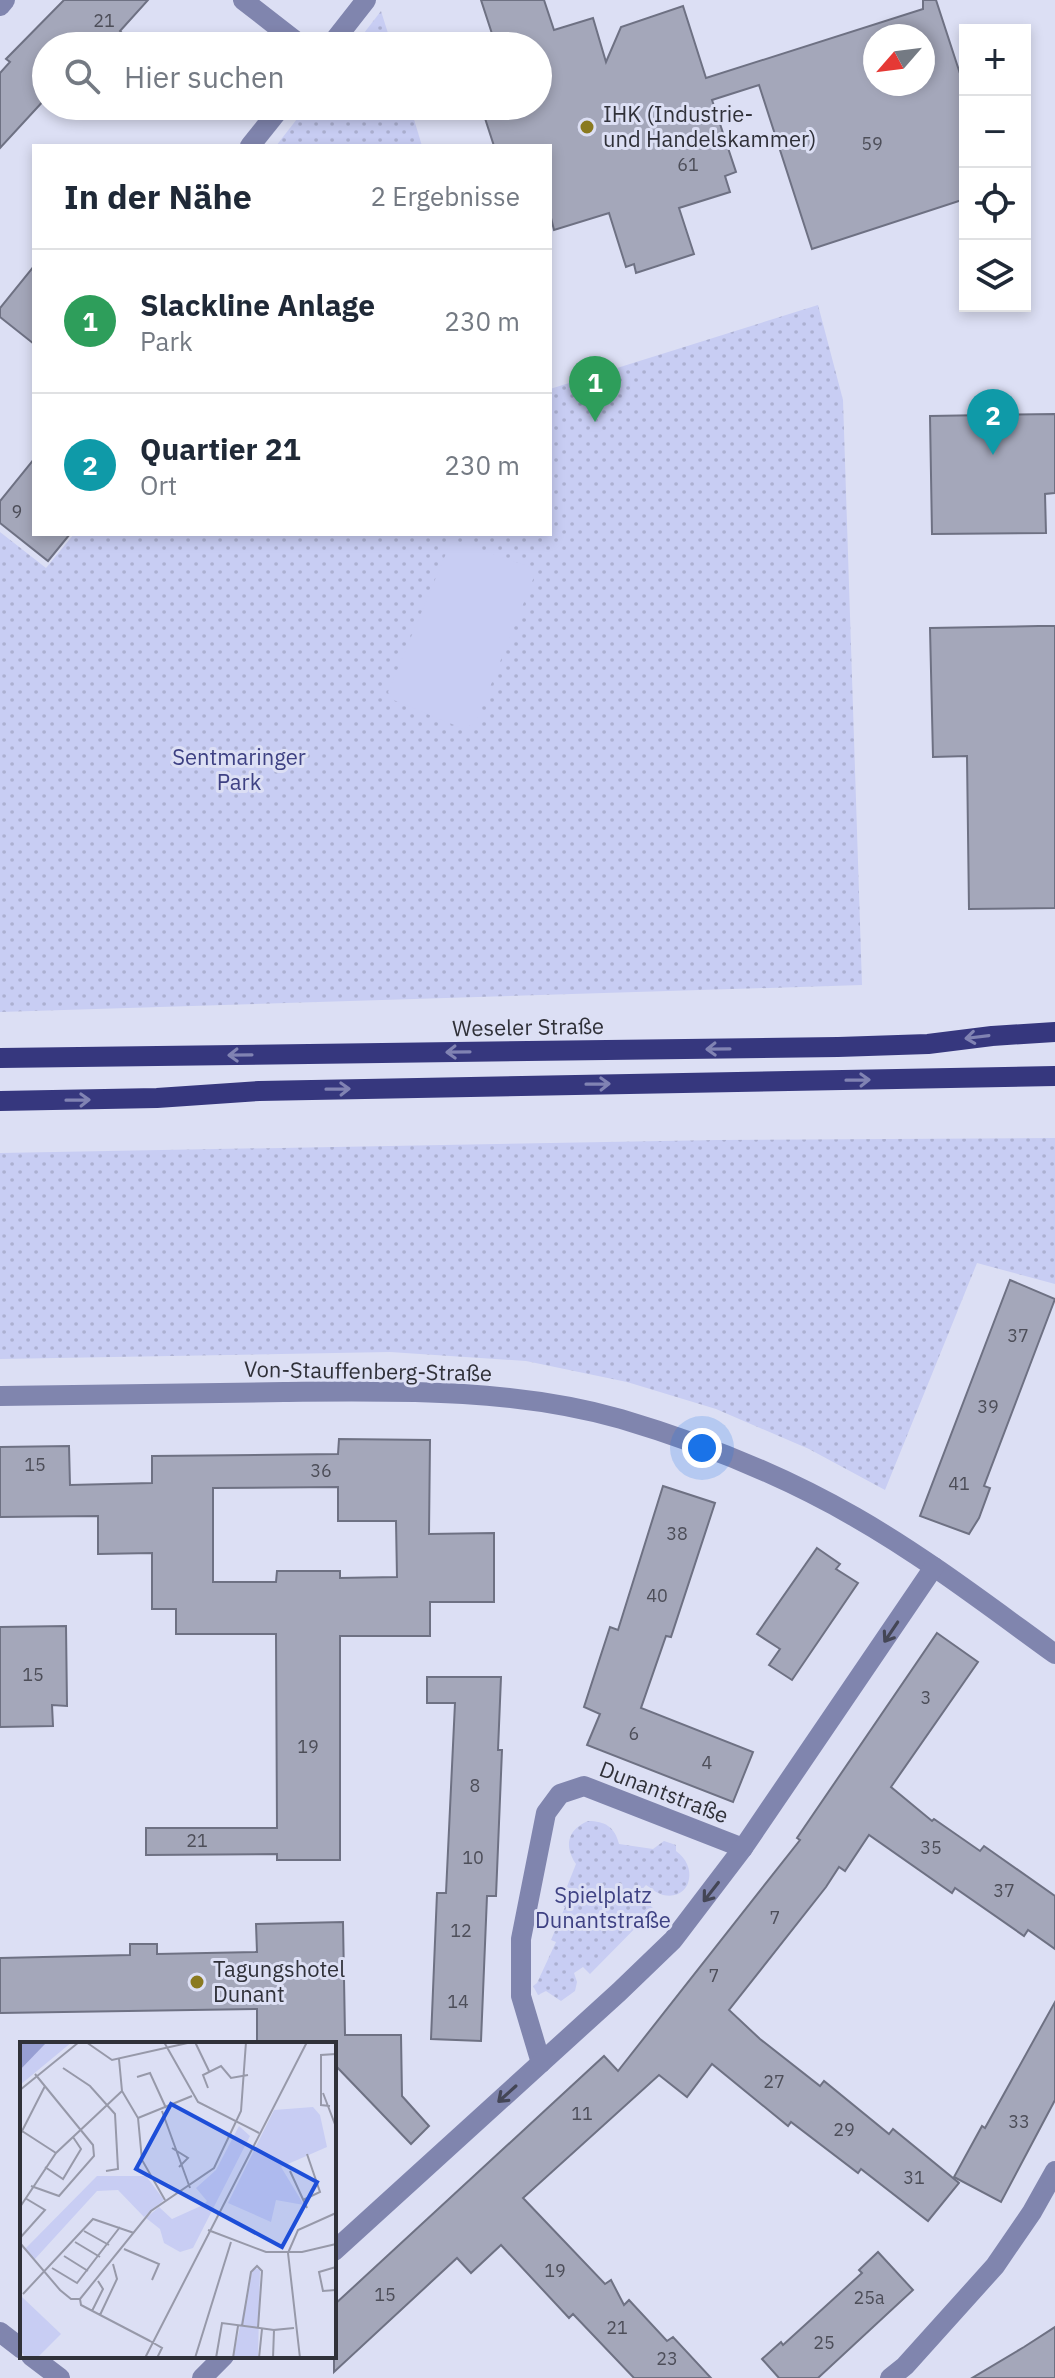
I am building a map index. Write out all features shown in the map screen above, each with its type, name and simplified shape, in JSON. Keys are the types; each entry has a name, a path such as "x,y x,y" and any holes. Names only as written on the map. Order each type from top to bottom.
{"main road":[{"name":"Weseler Straße","path":"0,1058 838,1047 928,1044 1055,1032"},
{"path":"0,1101 157,1098 291,1090 1055,1076"}],"street":[{"path":"0,6 5,0"},
{"path":"243,0 284,32"},
{"path":"341,32 366,0"},
{"path":"252,144 271,120"},
{"name":"Von-Stauffenberg-Straße","path":"0,1396 391,1391 518,1398 619,1419 718,1452 798,1487 855,1517 934,1567 1055,1654"},
{"name":"Dunantstraße","path":"336,2249 673,1940 743,1848 934,1567"},
{"name":"Dunantstraße","path":"541,2063 521,1996 521,1939 546,1813 560,1794 584,1786 743,1848"},
{"path":"890,2378 915,2356 995,2266 1032,2212 1055,2171"},
{"path":"0,2332 20,2347"},
{"path":"34,2358 60,2378"},
{"path":"202,2378 222,2358"}],"green space":[{"path":"381,11 388,32 365,32"},
{"path":"296,120 414,120 421,144 278,144"},
{"name":"Sentmaringer Park","path":"818,305 843,400 862,985 0,1012 0,532 46,568 72,536 552,536 552,388"},
{"path":"456,541 530,567 534,577 476,722 464,729 391,699 388,692 450,544"},
{"path":"1055,1138 1055,1284 977,1263 885,1490 809,1449 716,1409 627,1382 526,1361 390,1352 0,1359 0,1153 718,1140"},
{"name":"Spielplatz Dunantstraße","path":"588,1821 608,1826 619,1844 653,1849 664,1841 676,1845 676,1851 688,1865 689,1881 680,1893 673,1895 660,1894 646,1885 638,1894 654,1909 590,1974 583,1967 574,1973 577,1982 575,1991 561,2001 546,1991 538,1995 533,1986 556,1942 551,1940 565,1907 560,1904 576,1864 570,1851 570,1839 576,1829"}],"building":[{"path":"64,0 148,0 121,32 33,32"},
{"path":"481,0 544,0 554,30 593,18 606,62 621,27 683,6 706,78 863,28 863,96 935,96 935,24 876,24 923,9 923,0 936,0 959,71 959,201 812,249 759,85 712,100 736,172 725,176 730,192 679,208 694,254 636,273 634,264 626,267 609,213 554,230 552,144 493,144 486,120 552,120 552,32 491,32"},
{"path":"32,33 32,113 0,148 0,73 10,62 6,59"},
{"path":"32,268 32,342 0,317 0,308"},
{"path":"1055,414 1055,493 1045,494 1046,533 932,534 930,416"},
{"path":"32,461 32,536 68,536 48,561 0,523 0,501"},
{"path":"1055,626 1055,908 969,909 967,756 933,757 930,628"},
{"path":"1010,1280 1055,1299 984,1486 990,1488 979,1518 969,1534 920,1516"},
{"path":"339,1439 430,1440 429,1534 494,1533 494,1602 430,1602 430,1636 340,1636 340,1860 277,1860 277,1854 146,1855 146,1828 277,1828 276,1634 176,1634 176,1609 152,1609 152,1553 98,1554 98,1516 0,1517 0,1447 69,1446 70,1485 152,1483 152,1456 338,1454","holes":["338,1487 338,1521 396,1521 397,1577 340,1578 340,1571 277,1571 276,1582 213,1582 213,1488"]},
{"path":"663,1486 715,1503 671,1637 666,1636 641,1708 753,1752 733,1802 587,1745 600,1714 584,1707 610,1627 618,1630"},
{"path":"817,1548 840,1564 836,1569 858,1583 792,1680 769,1665 780,1649 757,1634"},
{"path":"66,1626 67,1706 52,1705 53,1726 0,1727 0,1627"},
{"path":"937,1633 978,1662 891,1787 932,1821 934,1819 980,1851 984,1846 1055,1896 1055,1949 1028,1930 1024,1936 955,1888 952,1893 869,1835 845,1871 839,1867 729,2010 820,2086 824,2081 889,2134 893,2129 959,2183 928,2221 861,2169 858,2173 791,2122 788,2126 712,2064 687,2097 659,2075 523,2198 605,2284 611,2280 624,2305 629,2300 667,2341 673,2337 711,2378 634,2378 573,2314 569,2318 501,2245 471,2273 457,2258 334,2372 336,2303 604,2056 618,2071 800,1840 797,1838"},
{"path":"427,1677 501,1677 498,1750 502,1750 496,1896 487,1896 481,2041 431,2039 437,1893 446,1893 455,1703 427,1703"},
{"name":"Tagungshotel Dunant","path":"343,1922 345,2035 401,2035 402,2096 429,2126 411,2144 336,2066 336,2042 257,2042 257,2009 0,2013 0,1958 130,1955 130,1944 157,1944 157,1954 257,1952 256,1924"},
{"path":"1055,2002 1055,2100 1001,2202 954,2177"},
{"path":"878,2252 913,2290 818,2378 779,2378 762,2359 781,2342 783,2345 862,2273 859,2270"},
{"path":"1055,2327 1055,2378 972,2378 1024,2347"}],"place":[{"name":"IHK (Industrie- und Handelskammer)","path":"587,127"},
{"name":"Slackline Anlage","path":"595,422"},
{"name":"Quartier 21","path":"993,455"},
{"name":"Tagungshotel Dunant","path":"197,1982"}]}
